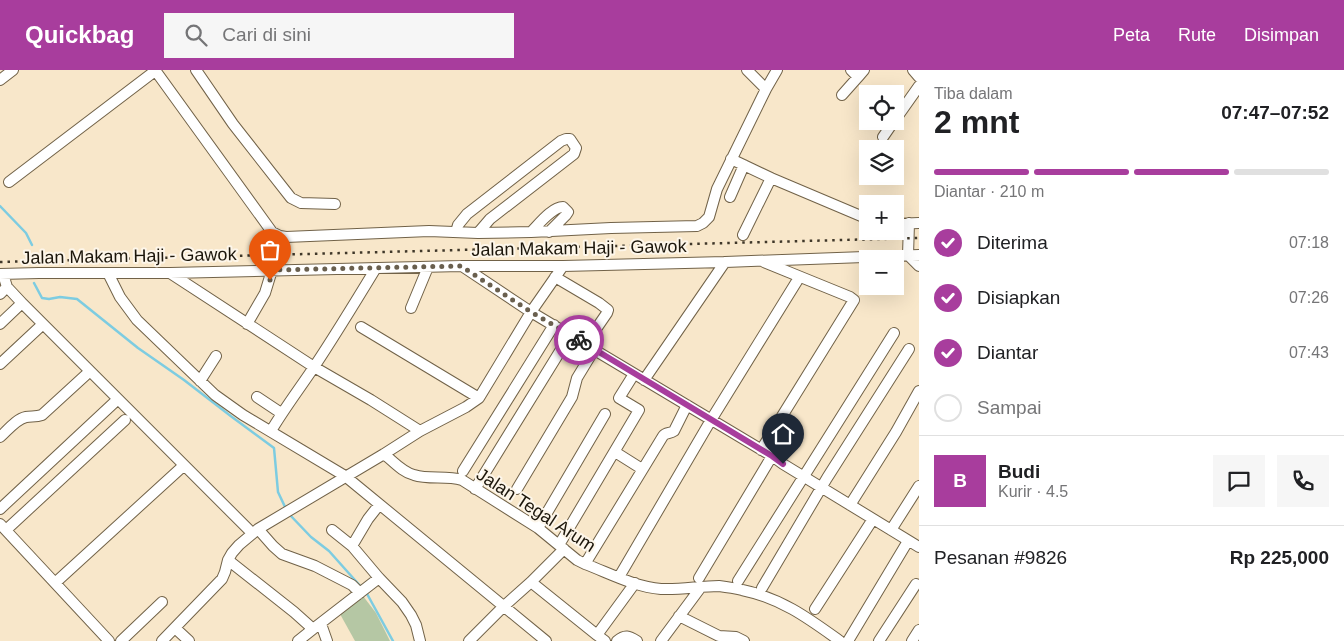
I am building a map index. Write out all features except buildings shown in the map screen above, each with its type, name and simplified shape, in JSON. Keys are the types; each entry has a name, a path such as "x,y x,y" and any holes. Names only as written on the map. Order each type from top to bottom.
{"street":[{"path":"0,80 14,70"},
{"path":"9,182 155,70 275,234 286,237 429,231 478,233 549,232 610,228 697,226 709,217 717,189 777,70"},
{"path":"196,70 233,124 291,198 301,203 335,204"},
{"path":"747,70 766,89"},
{"path":"913,70 919,77"},
{"path":"842,95 858,72"},
{"path":"904,106 919,86"},
{"path":"883,137 888,130"},
{"path":"456,232 458,225 467,214 561,141 570,140 576,148 574,154 490,219 478,233"},
{"path":"731,159 859,215"},
{"path":"730,197 744,165"},
{"path":"743,235 771,178"},
{"path":"532,232 554,209 560,206 563,207 568,212 549,232"},
{"path":"914,223 908,255 919,266"},
{"name":"Jalan Makam Haji - Gawok","path":"1,274 563,266 919,255"},
{"path":"760,261 854,299 761,450"},
{"path":"644,380 724,262"},
{"path":"461,266 531,312 772,456 919,547"},
{"path":"162,641 222,579 228,560 239,545 255,531 420,431 466,407 479,398 531,312 563,266"},
{"path":"411,308 428,267"},
{"path":"271,431 376,268"},
{"path":"247,324 265,293 272,270"},
{"path":"108,273 120,297 137,320 228,406 345,476 546,641"},
{"path":"170,273 314,367 420,431"},
{"path":"1,274 4,290 22,303 255,531 282,554 322,570 363,591"},
{"path":"517,489 572,397 577,378 590,347 608,313 608,310 600,303 555,278"},
{"path":"619,577 711,420 797,281"},
{"path":"0,324 22,303"},
{"path":"0,364 43,324"},
{"path":"463,471 554,325"},
{"path":"361,327 479,398"},
{"path":"738,581 894,332"},
{"path":"475,489 570,335"},
{"path":"762,588 827,478 909,349"},
{"path":"200,381 216,356"},
{"path":"0,437 25,417 42,415 89,372"},
{"path":"468,641 532,582 562,547 639,410 619,398 634,374"},
{"path":"850,505 919,392"},
{"path":"257,397 282,413"},
{"path":"0,509 118,399"},
{"path":"585,564 664,435 674,431 687,405"},
{"path":"538,528 606,414"},
{"path":"109,641 3,527 125,420"},
{"path":"615,452 642,470"},
{"name":"Jalan Tegal Arum","path":"384,454 411,474 459,479 538,528 585,564 653,588 679,589 700,583 744,590 776,600 788,606 840,641"},
{"path":"662,641 700,583 772,456"},
{"path":"55,583 181,468"},
{"path":"891,530 919,486"},
{"path":"352,546 379,505"},
{"path":"815,608 873,519"},
{"path":"332,530 352,546 397,596 416,625 420,641"},
{"path":"848,641 908,541"},
{"path":"228,560 294,612 317,627 327,641"},
{"path":"298,641 379,578"},
{"path":"532,582 601,638 635,583"},
{"path":"879,641 916,584"},
{"path":"121,641 162,602"},
{"path":"679,616 719,636 736,637 744,641"},
{"path":"175,628 189,641"},
{"path":"912,641 919,630"},
{"path":"617,641 626,635 637,641"}],"green space":[{"path":"363,596 376,613 390,641 355,641 340,614"}],"waterway":[{"path":"0,206 26,233 32,245"},
{"path":"34,283 42,298 60,297 77,299 138,348 274,448 278,492 286,509"},
{"path":"289,514 311,537 329,551 362,588"},
{"path":"366,592 393,641"}],"railway":[{"path":"0,262 919,238"}],"way so far":[{"path":"270,280 272,270 461,266 531,312 579,340"}],"route":[{"path":"579,340 783,464"}]}
